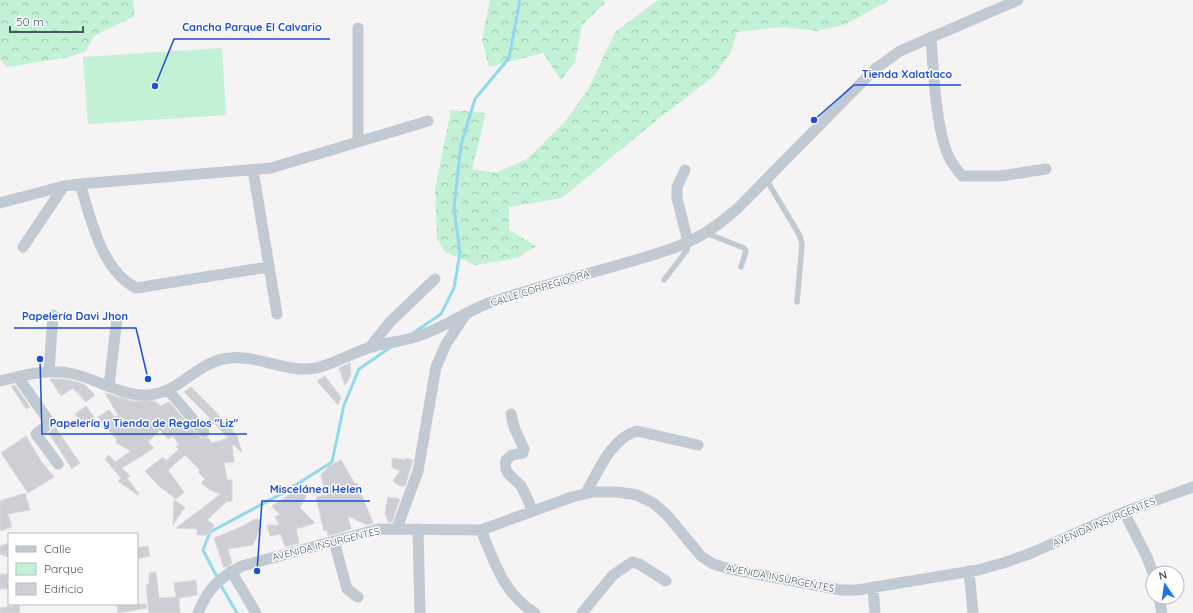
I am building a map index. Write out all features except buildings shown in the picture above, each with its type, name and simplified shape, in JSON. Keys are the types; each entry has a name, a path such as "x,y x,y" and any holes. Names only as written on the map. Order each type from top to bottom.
{"street":[{"name":"CALLE CORREGIDORA","path":"0,381 49,372 76,375 138,395 151,395 168,390 197,370 222,359 247,358 301,369 316,368 369,348 408,340 436,329 466,313 510,296 641,258 688,242 717,226 738,208 875,69 900,51 931,36 1018,0"},
{"path":"358,28 358,142"},
{"path":"931,36 933,69 942,134 950,160 962,176 1000,176 1046,169"},
{"path":"0,203 64,186 253,170 289,164 428,121"},
{"path":"253,170 277,314"},
{"path":"685,170 677,187 677,198 688,242"},
{"path":"80,184 99,244 122,278 136,288 268,267"},
{"path":"23,247 64,186"},
{"path":"369,348 391,320 435,279"},
{"path":"397,528 418,471 436,367 446,344 466,313"},
{"path":"49,372 53,316"},
{"path":"109,386 117,318"},
{"path":"18,377 50,423 36,434 58,464"},
{"path":"168,390 204,432"},
{"path":"511,414 514,427 524,449 523,453 512,455 506,460 506,471 520,486 532,510"},
{"path":"586,493 610,452 629,433 637,431 698,445"},
{"name":"AVENIDA INSURGENTES","path":"227,573 242,566 364,532 397,528 481,530 532,510 586,493 618,492 638,496 653,503 667,515 701,556 713,564 730,569 841,590 873,589 969,571 1029,554 1124,512 1193,487"},
{"path":"1124,512 1150,565"},
{"path":"418,529 420,613"},
{"path":"481,530 502,579 510,592 518,601 536,613"},
{"path":"334,541 347,589 358,597"},
{"path":"582,613 613,575 632,562 639,564 666,581"},
{"path":"969,571 973,613"},
{"path":"198,613 205,596 227,573 256,613"},
{"path":"873,589 875,613"}],"lane":[{"path":"766,179 800,236 802,245 797,302"},
{"path":"706,233 744,248 746,251 741,267"},
{"path":"664,280 687,250 688,242"}],"green space":[{"path":"0,0 133,0 135,16 94,36 86,51 69,57 7,67 0,59"},
{"path":"490,0 604,0 605,3 582,25 575,62 561,80 543,53 489,67 482,39"},
{"path":"658,0 890,0 844,25 817,31 783,27 737,32 731,52 714,76 658,119 562,198 509,207 509,230 536,246 517,258 476,265 445,252 437,239 435,189 451,110 486,113 472,169 496,173 527,159 564,123 589,88 615,32"},
{"path":"222,48 226,115 88,124 83,57"}],"waterway":[{"path":"413,333 441,314 454,288 460,253 454,208 461,145 475,99 509,58 520,0"},
{"path":"218,579 203,550 210,532 283,493 332,462 344,405 359,369 391,347"},
{"path":"220,584 237,613"}],"place":[{"name":"Cancha Parque El Calvario","path":"155,86"},
{"name":"Tienda Xalatlaco","path":"814,120"},
{"name":"Papelería y Tienda de Regalos \"Liz\"","path":"40,359"},
{"name":"Papelería Davi Jhon","path":"148,379"},
{"name":"Miscelánea Helen","path":"257,571"}]}
